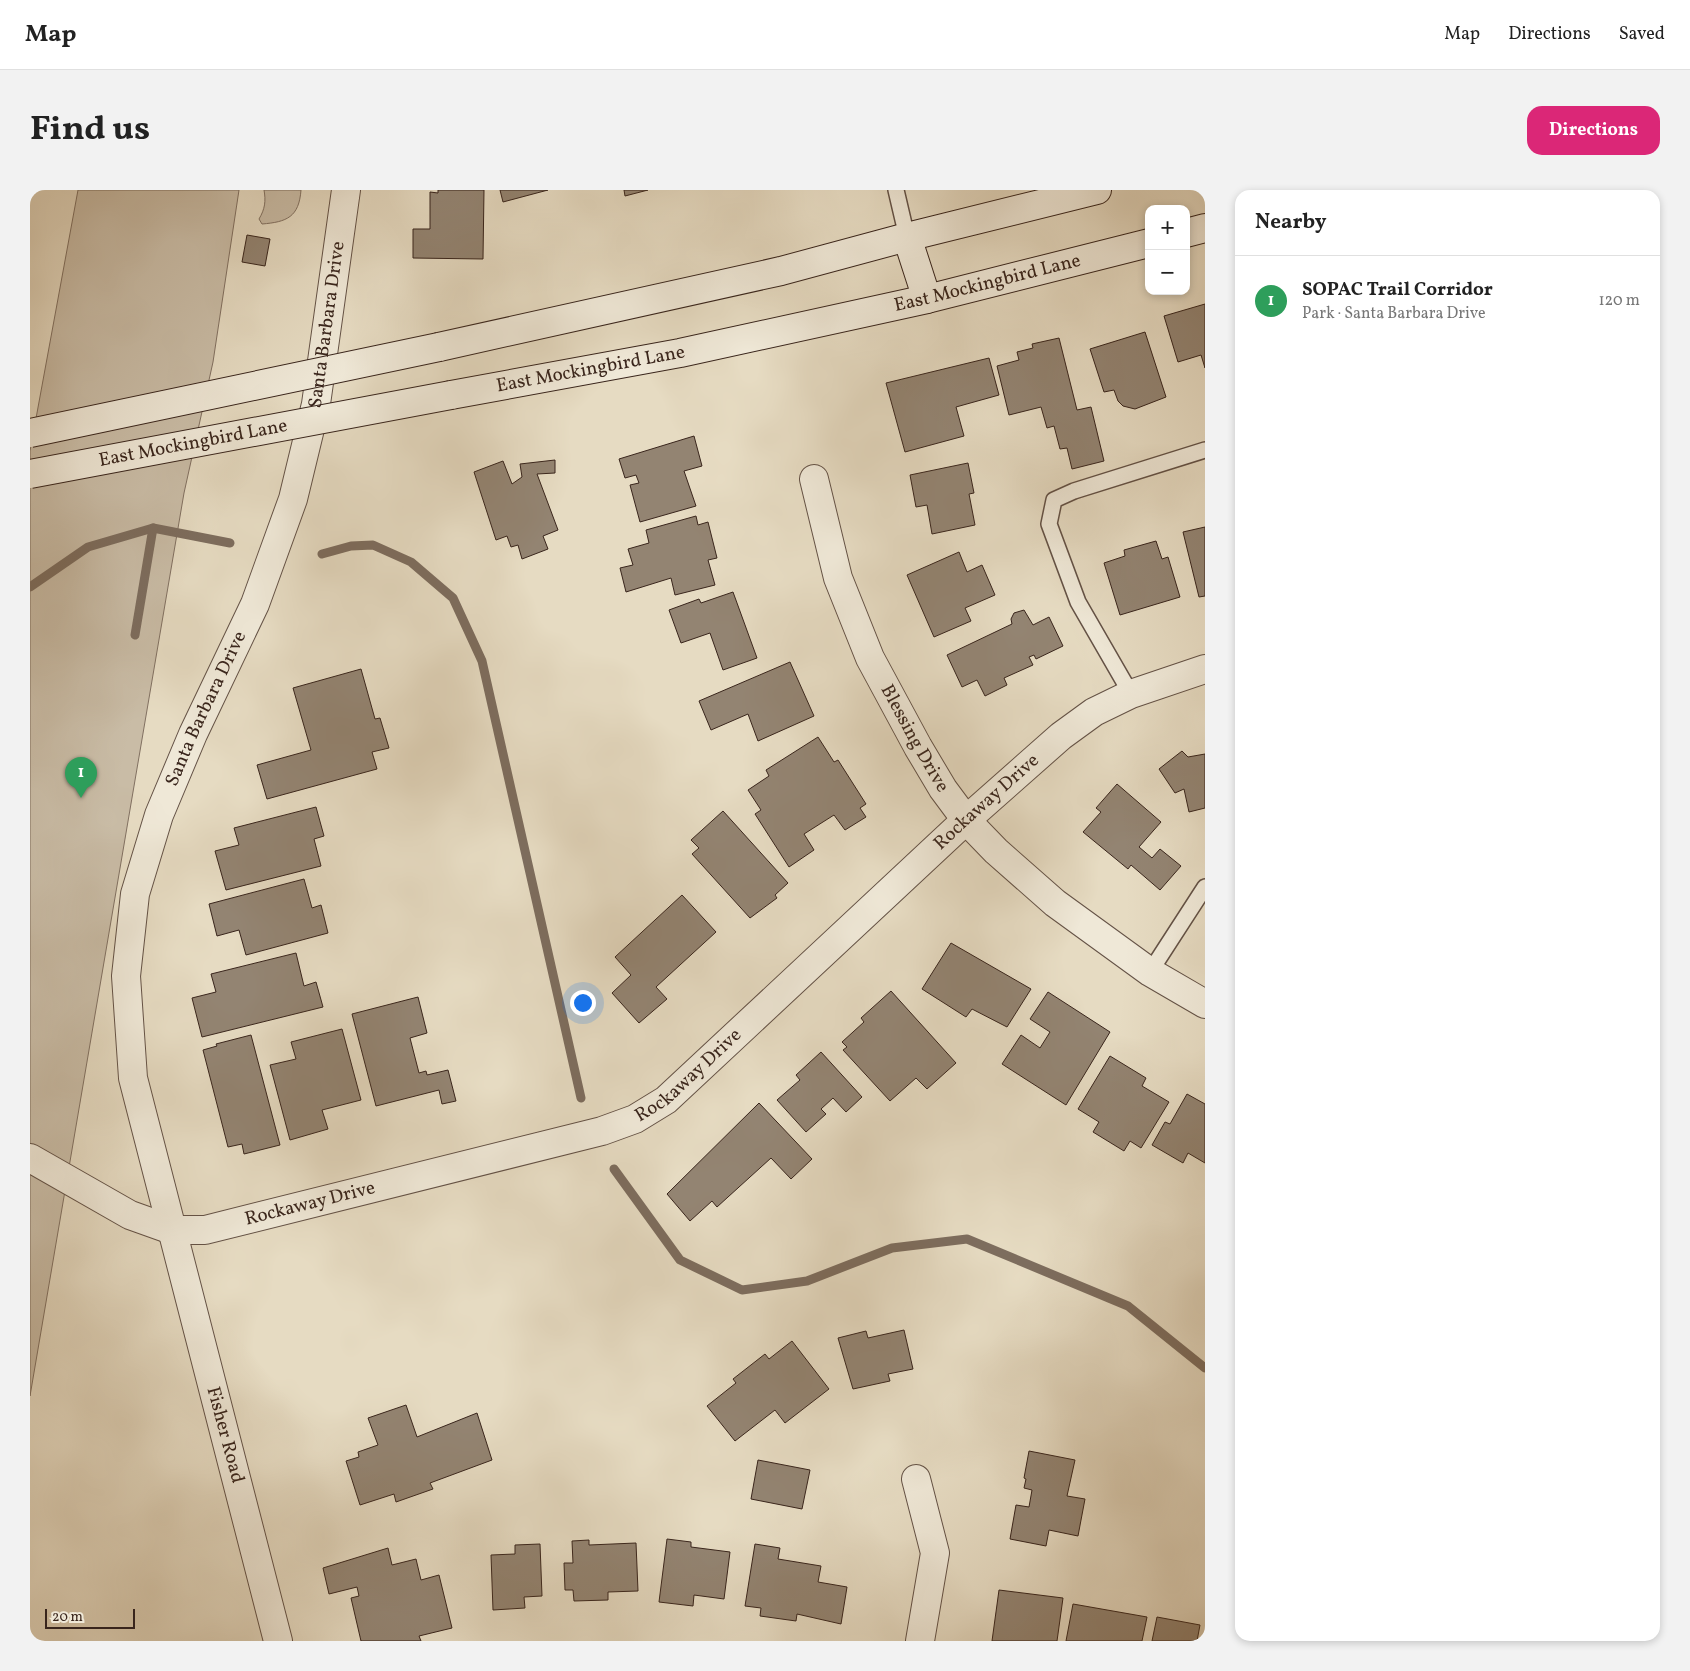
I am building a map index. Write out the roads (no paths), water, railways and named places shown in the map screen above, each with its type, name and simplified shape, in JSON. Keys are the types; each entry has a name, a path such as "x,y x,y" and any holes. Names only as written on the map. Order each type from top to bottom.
{"street":[{"name":"Santa Barbara Drive","path":"172,1230 133,1078 126,976 135,894 159,815 194,734 255,604 293,499 316,404 346,190"},
{"path":"30,433 439,347 781,271 907,237 1097,190"},
{"path":"1190,232 1205,228"},
{"path":"907,237 927,299"},
{"name":"East Mockingbird Lane","path":"30,474 680,353 927,299 1145,244"},
{"name":"Blessing Drive","path":"814,479 838,578 870,658 918,747 943,789 966,820 996,851 1055,903 1150,972 1205,1004"},
{"name":"Rockaway Drive","path":"30,1158 130,1215 172,1230 205,1230 602,1131 635,1119 666,1100 966,820 1061,736 1094,712 1131,694 1205,669"},
{"name":"Fisher Road","path":"172,1230 278,1641"},
{"path":"916,1479 935,1553 920,1641"}],"lane":[{"path":"896,190 907,237"},
{"path":"1131,694 1078,602 1049,524 1054,500 1074,491 1205,450"},
{"path":"1150,972 1205,887"}],"waterway":[{"path":"30,587 88,547 153,528 230,543"},
{"path":"135,635 153,528"},
{"path":"322,554 351,546 373,545 411,562 453,598 482,661 581,1098"},
{"path":"614,1169 680,1260 742,1290 807,1281 892,1248 967,1239 1128,1306 1205,1368"}],"place":[{"name":"SOPAC Trail Corridor","path":"81,798"}]}
